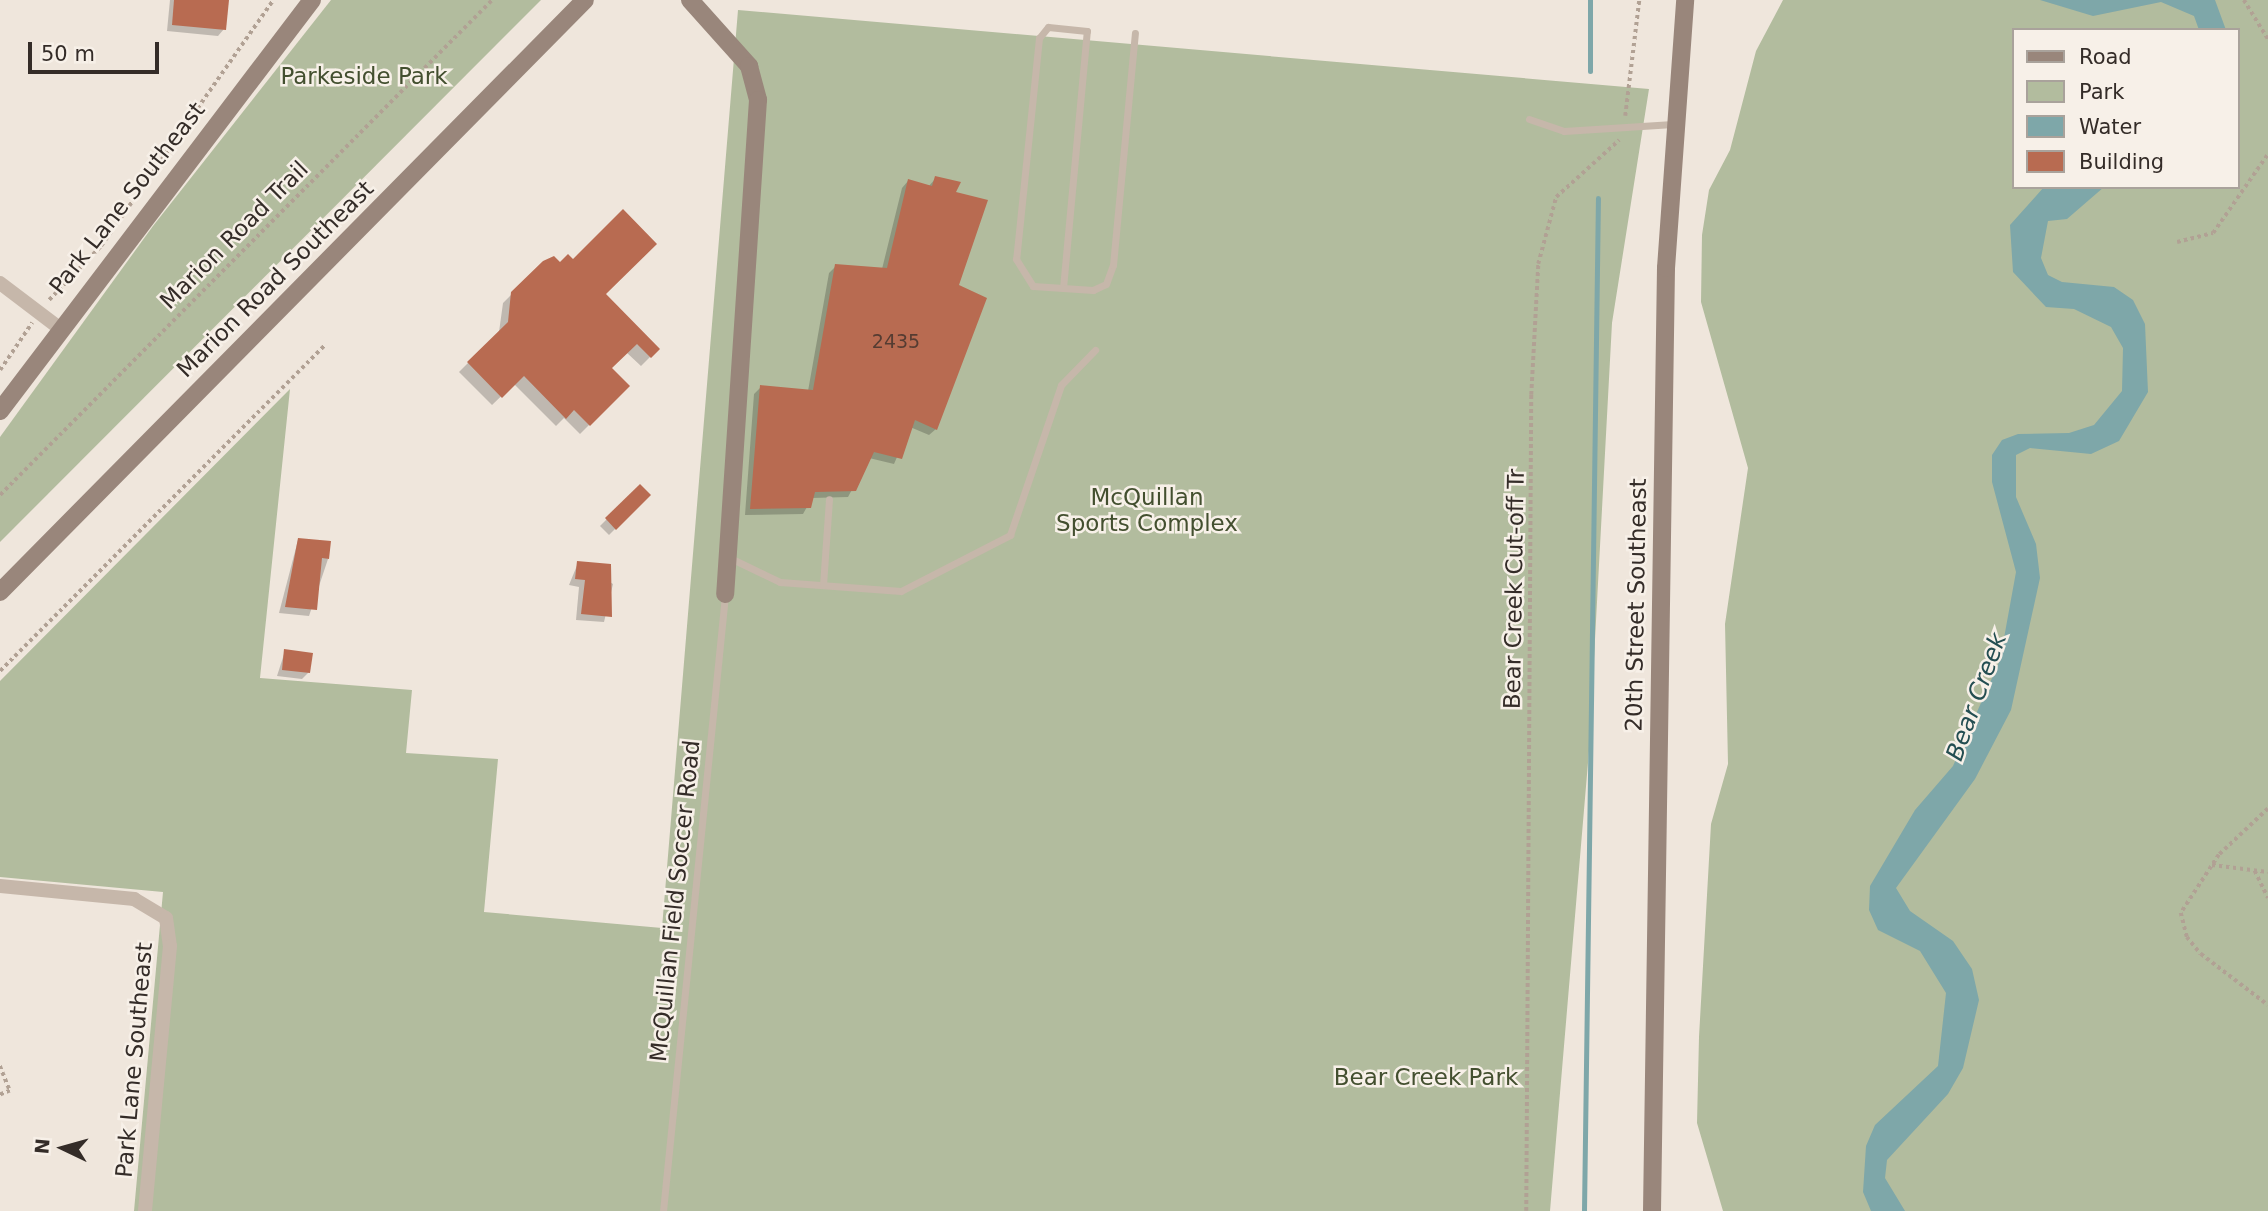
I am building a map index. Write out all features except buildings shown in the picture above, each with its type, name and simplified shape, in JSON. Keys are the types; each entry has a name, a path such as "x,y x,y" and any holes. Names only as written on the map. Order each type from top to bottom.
{"street":[{"name":"Park Lane Southeast","path":"0,411 58,327 312,0"},
{"name":"Marion Road Southeast","path":"0,592 585,0"},
{"path":"690,0 749,66 758,100 725,594"},
{"name":"20th Street Southeast","path":"1651,1211 1673,124 1685,0"},
{"name":"Park Lane Southeast","path":"0,283 58,327"},
{"name":"Park Lane Southeast","path":"0,887 134,899 166,918 170,946 145,1211"}],"lane":[{"path":"1063,288 1087,31 1048,27 1039,38 1016,259 1033,286 1063,288 1093,290 1106,284 1113,265 1135,33"},
{"path":"1529,119 1564,131 1624,122 1673,124"},
{"path":"727,556 780,582 901,591 1010,536 1061,385 1094,350"},
{"path":"823,585 829,499"},
{"name":"McQuillan Field Soccer Road","path":"663,1211 725,594"}],"path":[{"path":"0,370 38,314 101,246 274,0"},
{"name":"Marion Road Trail","path":"0,495 492,0"},
{"name":"Bear Creek Cut-off Tr","path":"1526,1211 1531,395 1538,264 1556,197 1620,139 1639,0"},
{"path":"2244,0 2268,39"},
{"path":"2177,242 2213,233 2268,154"},
{"path":"0,671 324,345"},
{"path":"2268,809 2211,865 2181,913 2187,937 2268,1005"},
{"path":"2211,865 2268,872"},
{"path":"2255,871 2268,898"},
{"path":"0,1066 10,1091 0,1095"}],"green space":[{"name":"Parkeside Park","path":"331,0 541,0 0,542 0,437 153,226"},
{"path":"1783,0 2268,0 2268,1211 1723,1211 1697,1123 1699,1037 1711,824 1728,764 1725,624 1748,468 1701,302 1702,235 1709,190 1730,150 1756,51"},
{"name":"McQuillan Sports Complex","path":"738,10 1649,89 1612,323 1589,751 1550,1211 134,1211 163,892 0,877 0,681 290,389 260,678 412,690 406,753 498,759 484,912 662,928"}],"water":[{"path":"2040,0 2215,0 2225,28 2198,28 2194,16 2161,2 2093,16"},
{"path":"2042,189 2102,189 2067,219 2048,221 2041,258 2048,275 2062,282 2114,287 2133,300 2145,324 2148,392 2119,441 2091,454 2030,448 2016,455 2016,497 2036,544 2040,578 2011,710 1975,779 1896,888 1910,911 1953,941 1972,969 1979,1000 1963,1068 1948,1094 1887,1160 1885,1178 1905,1211 1871,1211 1863,1192 1866,1146 1875,1125 1938,1066 1946,993 1920,951 1878,930 1869,910 1870,886 1915,810 1953,766 2000,660 2016,572 1992,482 1992,455 2002,440 2018,434 2069,433 2094,425 2122,391 2123,348 2111,327 2074,309 2046,307 2013,272 2010,225"}],"waterway":[{"path":"1590,0 1590,71"},
{"path":"1584,1211 1598,198"}],"water label":[{"name":"Bear Creek","path":"1977,697"}],"park label":[{"name":"Bear Creek Park","path":"1426,1077"}]}
